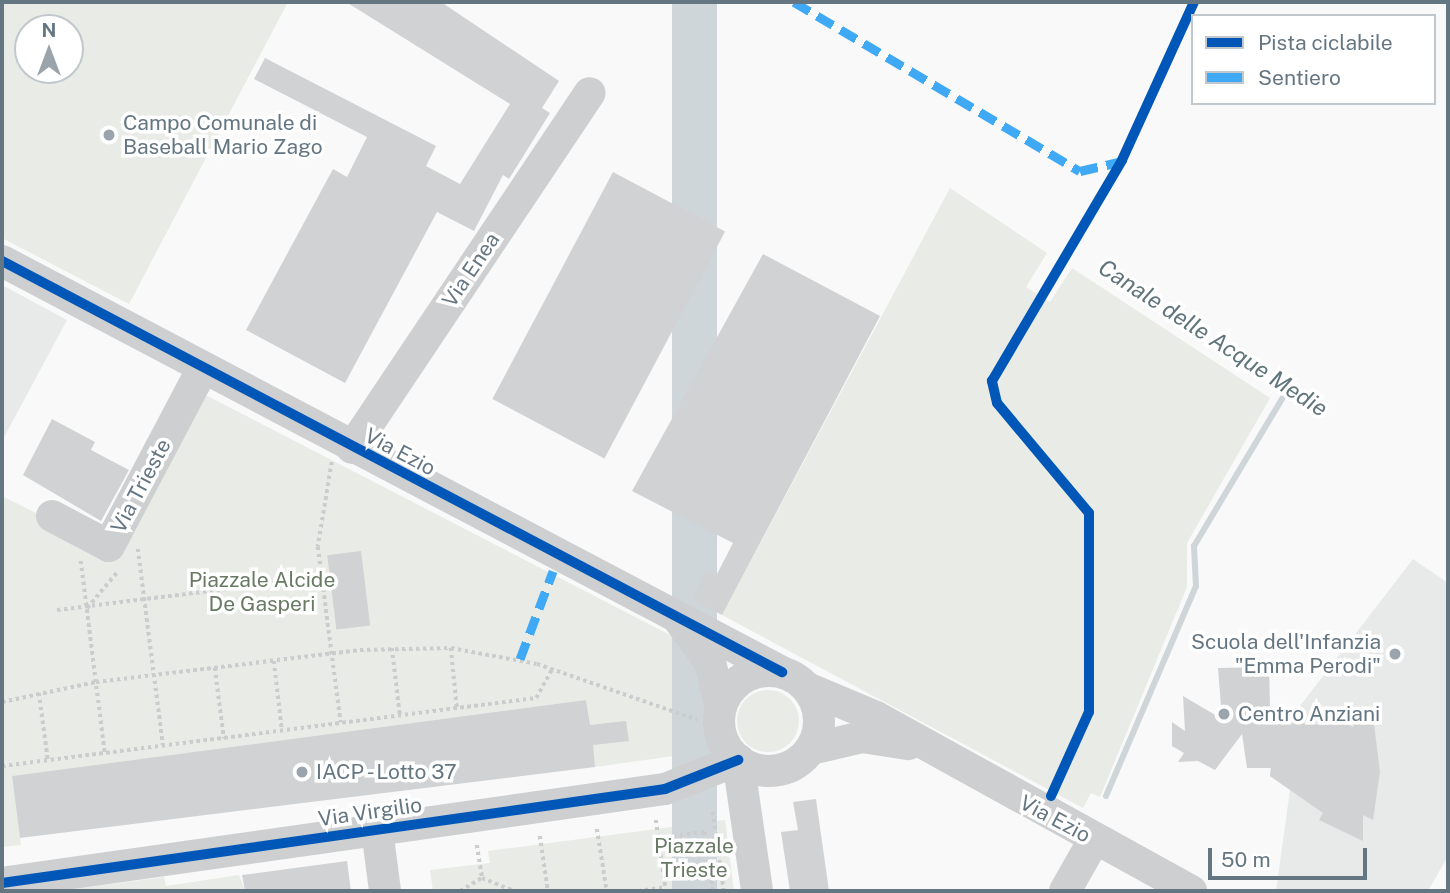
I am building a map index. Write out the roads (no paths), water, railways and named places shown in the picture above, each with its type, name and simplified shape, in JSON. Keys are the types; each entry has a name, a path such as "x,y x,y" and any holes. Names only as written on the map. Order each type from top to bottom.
{"street":[{"name":"Via Enea","path":"342,452 590,93"},
{"name":"Via Ezio","path":"2,261 203,368 342,452 795,680 876,717 920,747 1191,891"},
{"name":"Via Trieste","path":"64,522 109,546 203,368"},
{"name":"Via Ezio","path":"679,620 710,662 715,718"},
{"path":"665,789 699,761 715,718 738,681 795,680 820,724 811,749 784,769 763,796 749,834 757,891"},
{"path":"715,718 738,760 760,770 784,769"},
{"name":"Via Ezio","path":"811,749 862,737 920,747"},
{"path":"738,760 726,805 749,834"},
{"name":"Via Virgilio","path":"665,789 738,760"},
{"name":"Via Virgilio","path":"2,883 665,789 722,790 726,805"},
{"path":"377,830 385,891"},
{"path":"1065,891 1094,840"}],"water":[{"path":"672,2 717,2 717,891 672,891"}],"waterway":[{"name":"Canale delle Acque Medie","path":"1106,796 1196,586 1194,546 1285,394"}],"place":[{"name":"Campo Comunale di Baseball Mario Zago","path":"109,135"},
{"name":"Scuola dell'Infanzia \"Emma Perodi\"","path":"1395,654"},
{"name":"Centro Anziani","path":"1224,714"},
{"name":"IACP - Lotto 37","path":"302,772"}],"park label":[{"name":"Piazzale Alcide De Gasperi","path":"262,592"},
{"name":"Piazzale Trieste","path":"694,858"}]}
